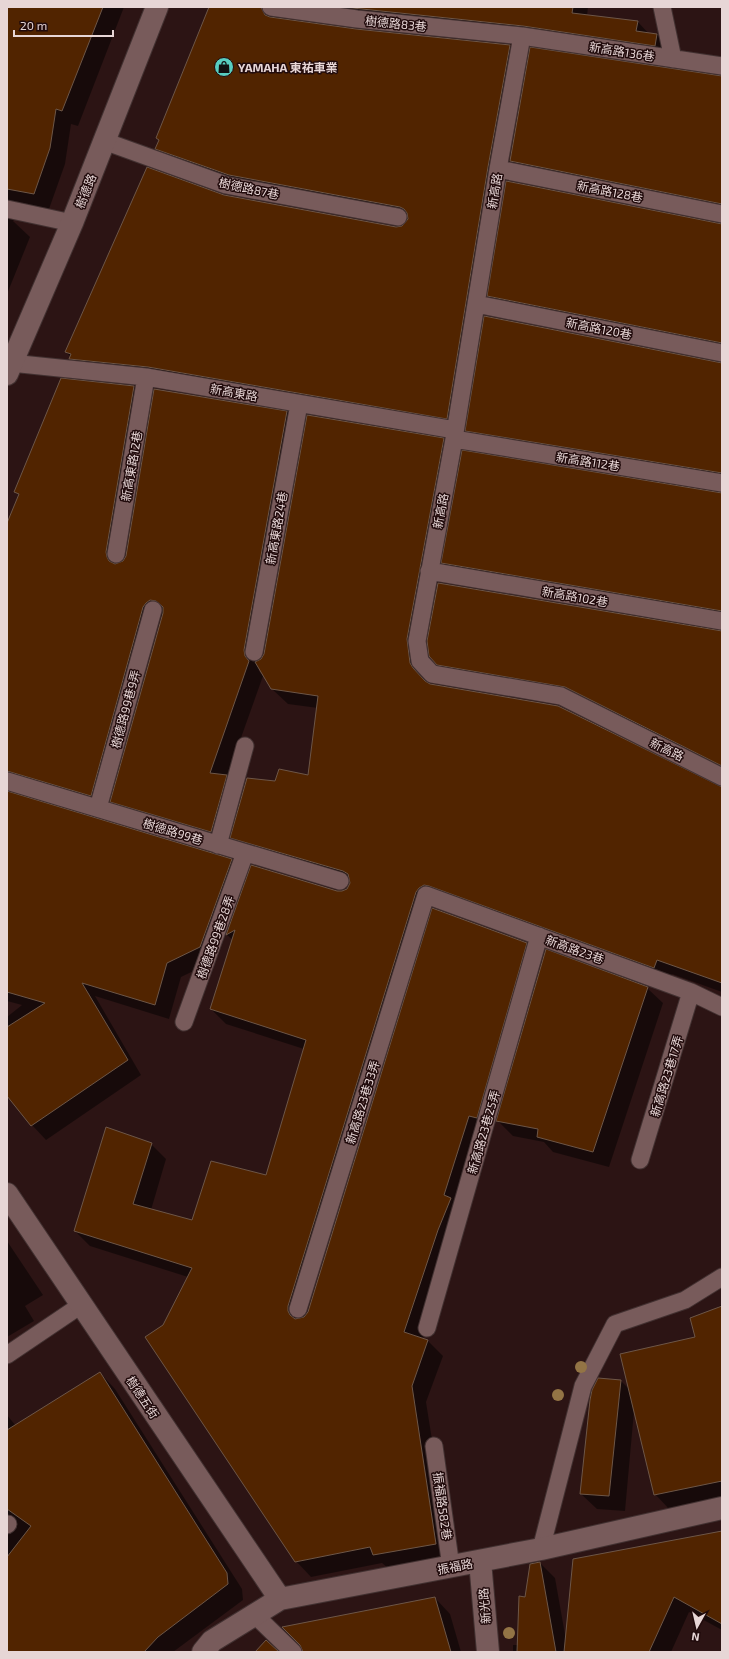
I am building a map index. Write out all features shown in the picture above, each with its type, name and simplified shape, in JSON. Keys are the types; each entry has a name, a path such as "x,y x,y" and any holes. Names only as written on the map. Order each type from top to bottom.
{"street":[{"name":"樹德路","path":"9,368 72,223 157,7"},
{"name":"樹德五街","path":"8,1199 280,1600"},
{"name":"振福路","path":"203,1652 212,1641 280,1600 541,1549 722,1508"},
{"name":"新光路","path":"480,1561 488,1652"}],"lane":[{"name":"樹德路83巷","path":"271,7 357,19 522,36"},
{"path":"662,7 673,59"},
{"name":"新高路136巷","path":"522,36 722,66"},
{"name":"新高路","path":"522,36 417,640 420,662 432,674 561,696 722,777"},
{"name":"樹德路87巷","path":"104,141 226,185 398,217"},
{"name":"新高路128巷","path":"498,169 722,214"},
{"path":"7,209 72,223"},
{"name":"新高路120巷","path":"476,304 722,353"},
{"name":"新高東路","path":"9,368 146,377 299,404 454,434"},
{"name":"新高東路12巷","path":"116,554 146,377"},
{"name":"新高東路24巷","path":"254,652 299,404"},
{"name":"新高路112巷","path":"454,434 722,483"},
{"name":"新高路102巷","path":"429,571 722,621"},
{"name":"樹德路99巷9弄","path":"98,808 153,610"},
{"path":"218,845 245,746"},
{"name":"樹德路99巷","path":"7,781 340,881"},
{"name":"樹德路99巷28弄","path":"184,1022 245,853"},
{"name":"新高路23巷","path":"426,895 692,992 722,1007"},
{"name":"新高路23巷33弄","path":"298,1309 426,895"},
{"name":"新高路23巷25弄","path":"427,1328 539,936"},
{"name":"新高路23巷17弄","path":"640,1160 692,992"},
{"path":"541,1549 583,1386 615,1324 685,1300 722,1277"},
{"path":"7,1355 81,1305"},
{"name":"振福路582巷","path":"434,1446 451,1567"},
{"path":"255,1615 293,1652"}],"building":[{"path":"7,7 103,7 62,111 56,109 50,148 34,194 7,189"},
{"path":"209,7 261,7 265,15 270,17 356,29 510,45 488,167 447,419 148,367 69,359 71,354 65,352 147,167 224,195 396,227 402,226 408,219 407,213 400,207 229,175 155,149 159,140 156,138"},
{"path":"343,7 573,7 572,13 638,21 636,31 657,34 655,46 523,26"},
{"path":"530,47 722,76 722,204 510,161"},
{"path":"506,181 722,224 722,343 487,296"},
{"path":"484,316 722,363 722,473 465,431"},
{"path":"61,378 134,386 106,552 109,561 115,564 123,561 126,556 154,389 287,411 244,650 245,656 249,661 210,773 227,775 211,832 110,802 163,613 163,607 156,601 150,600 143,607 91,796 7,771 7,523 19,494 14,492"},
{"path":"307,415 444,438 407,639 410,663 425,681 430,684 558,706 722,787 722,983 657,960 654,968 429,886 424,885 416,892 288,1306 288,1311 295,1319 304,1317 308,1312 432,908 527,943 477,1118 469,1116 444,1195 451,1198 438,1230 404,1332 428,1340 412,1386 436,1544 373,1555 370,1547 295,1562 145,1337 163,1325 192,1268 74,1231 106,1127 152,1143 133,1204 192,1220 211,1161 266,1175 306,1040 210,1009 235,930 226,935 251,865 337,891 347,889 350,883 348,874 343,871 230,838 247,778 275,781 279,769 308,775 318,696 271,689 255,662 261,659 264,654"},
{"path":"462,450 722,493 722,611 441,563"},
{"path":"438,583 722,631 722,766 565,687 437,665 429,656 427,641"},
{"path":"7,791 232,859 200,947 167,963 155,1005 82,983 128,1060 31,1126 7,1096 7,1027 45,1003 7,992"},
{"path":"546,949 648,987 593,1152 537,1137 538,1129 496,1121"},
{"path":"722,1306 722,1481 654,1495 620,1354 695,1337 690,1318"},
{"path":"100,1372 227,1573 228,1584 158,1637 144,1652 7,1652 7,1557 31,1526 7,1509 7,1430"},
{"path":"598,1378 621,1380 609,1496 580,1494 590,1400 592,1390"},
{"path":"722,1531 722,1624 674,1597 649,1652 564,1652 573,1559"},
{"path":"540,1562 556,1652 517,1652 519,1596 525,1597 530,1564"},
{"path":"435,1597 451,1652 303,1652 300,1645 282,1627"},
{"path":"266,1640 279,1652 255,1652"}],"place":[{"name":"YAMAHA 東祐車業","path":"224,67"}]}
